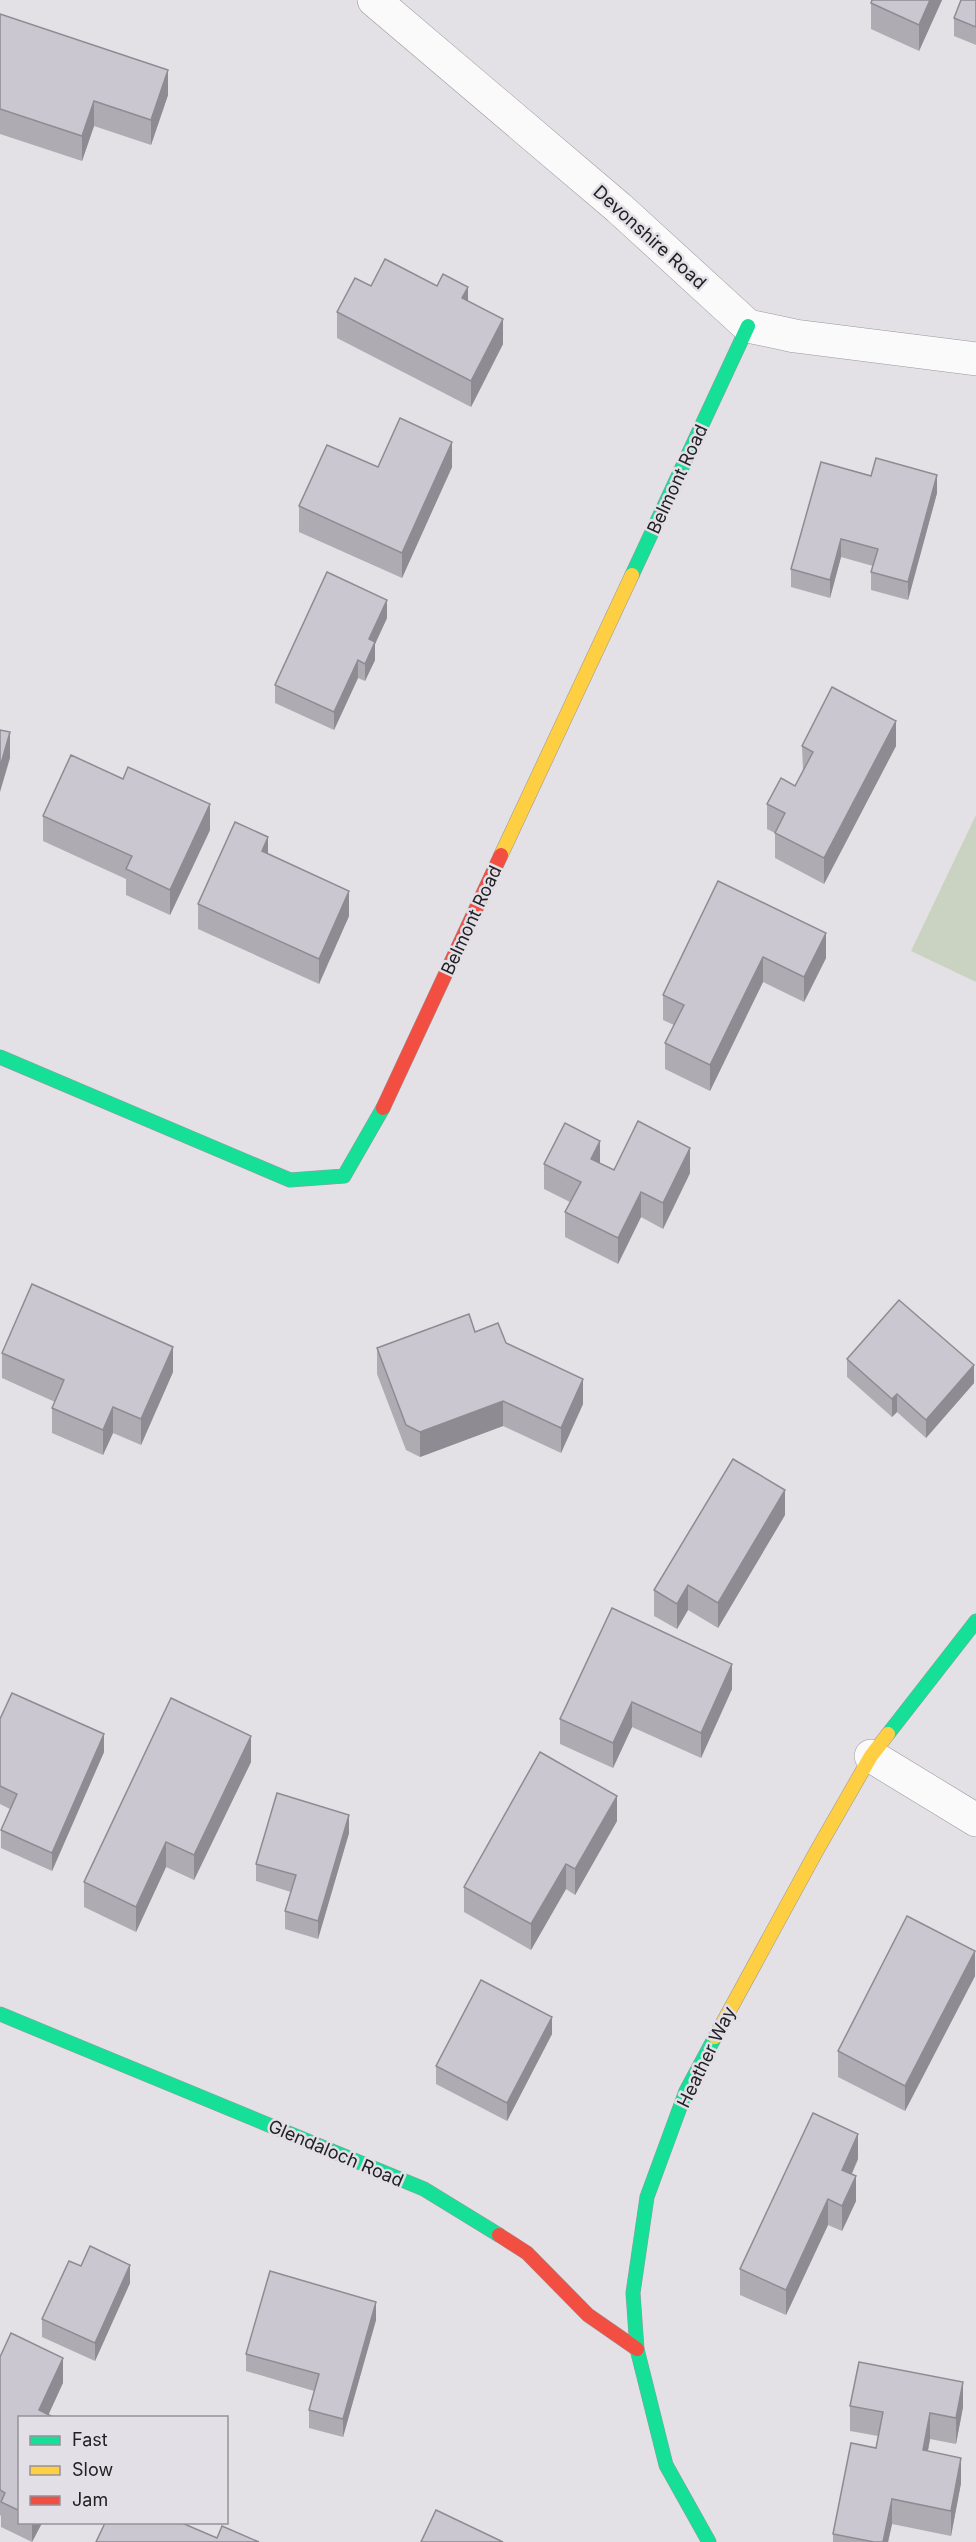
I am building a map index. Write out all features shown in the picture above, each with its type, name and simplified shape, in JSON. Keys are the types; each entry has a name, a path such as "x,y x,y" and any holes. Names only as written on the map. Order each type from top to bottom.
{"street":[{"name":"Devonshire Road","path":"374,0 620,208 748,326"},
{"path":"748,326 795,336 976,359"},
{"name":"Belmont Road","path":"0,1057 290,1180 344,1176 372,1131 748,326"},
{"name":"Heather Way","path":"710,2542 666,2465 637,2349 633,2293 647,2197 686,2091 756,1959 872,1756 976,1621"},
{"path":"872,1756 976,1820"},
{"name":"Glendaloch Road","path":"0,2014 424,2190 526,2253 588,2316 637,2349"}],"green space":[{"path":"976,815 976,982 911,951"}],"building":[{"path":"872,0 930,0 919,25 871,3"},
{"path":"961,0 976,0 976,27 954,18"},
{"path":"0,14 168,70 151,120 94,101 82,136 0,109"},
{"path":"385,259 437,286 443,274 468,287 462,298 503,319 471,381 337,312 355,278 371,286"},
{"path":"400,418 452,442 402,553 299,506 327,445 378,467"},
{"path":"876,458 937,475 908,582 871,572 878,549 841,539 830,580 791,569 821,462 871,476"},
{"path":"327,572 387,600 369,639 375,642 365,664 358,660 334,712 275,685"},
{"path":"832,687 896,721 824,858 775,833 785,813 767,804 781,778 795,786 813,752 802,746"},
{"path":"0,730 10,732 0,767"},
{"path":"71,755 123,779 128,767 210,804 170,890 126,869 132,856 43,816"},
{"path":"235,822 268,837 262,851 349,891 319,959 198,904"},
{"path":"718,881 826,933 804,977 763,957 710,1065 665,1043 684,1005 663,995"},
{"path":"638,1121 690,1148 663,1203 641,1192 618,1238 565,1212 581,1182 544,1164 565,1123 600,1141 591,1159 614,1170"},
{"path":"32,1284 173,1347 141,1419 113,1407 103,1430 52,1408 64,1380 2,1353"},
{"path":"899,1300 974,1365 926,1420 897,1394 892,1399 847,1359"},
{"path":"469,1314 475,1332 498,1323 506,1343 583,1379 561,1428 503,1401 420,1432 406,1425 377,1348"},
{"path":"733,1459 785,1490 718,1603 688,1585 677,1604 654,1590"},
{"path":"612,1608 732,1664 701,1733 632,1702 613,1743 560,1719"},
{"path":"12,1693 104,1734 52,1853 1,1830 17,1794 0,1786 0,1719"},
{"path":"171,1698 251,1736 194,1855 166,1842 136,1907 84,1882"},
{"path":"540,1752 617,1796 575,1869 566,1864 531,1924 464,1887"},
{"path":"277,1793 349,1815 318,1921 285,1911 296,1875 256,1864"},
{"path":"907,1916 975,1951 905,2086 838,2051"},
{"path":"481,1980 552,2017 507,2103 436,2066"},
{"path":"813,2113 858,2134 842,2170 856,2176 842,2206 828,2199 786,2290 740,2269"},
{"path":"90,2246 130,2265 95,2343 42,2319 69,2261 81,2266"},
{"path":"270,2271 376,2302 343,2419 309,2410 319,2374 246,2354"},
{"path":"11,2333 63,2358 39,2410 51,2416 18,2416 18,2510 1,2502 5,2493 0,2490 0,2357"},
{"path":"859,2362 963,2382 956,2418 930,2413 923,2450 961,2458 951,2511 892,2499 883,2542 833,2534 851,2443 876,2448 883,2412 850,2406"},
{"path":"436,2510 503,2542 421,2542"},
{"path":"105,2524 184,2524 217,2538 222,2526 259,2542 96,2542"}],"traffic: fast":[{"path":"632,575 748,326"},
{"path":"0,1057 290,1180 344,1176 383,1108"},
{"path":"888,1734 976,1621"},
{"path":"0,2014 424,2189 499,2235"},
{"path":"709,2542 666,2465 637,2349 633,2293 647,2197 686,2091 715,2037"}],"traffic: slow":[{"path":"501,855 632,575"},
{"path":"715,2037 816,1852 871,1756 888,1734"}],"traffic: jam":[{"path":"383,1108 501,855"},
{"path":"499,2235 527,2253 588,2315 637,2349"}]}
